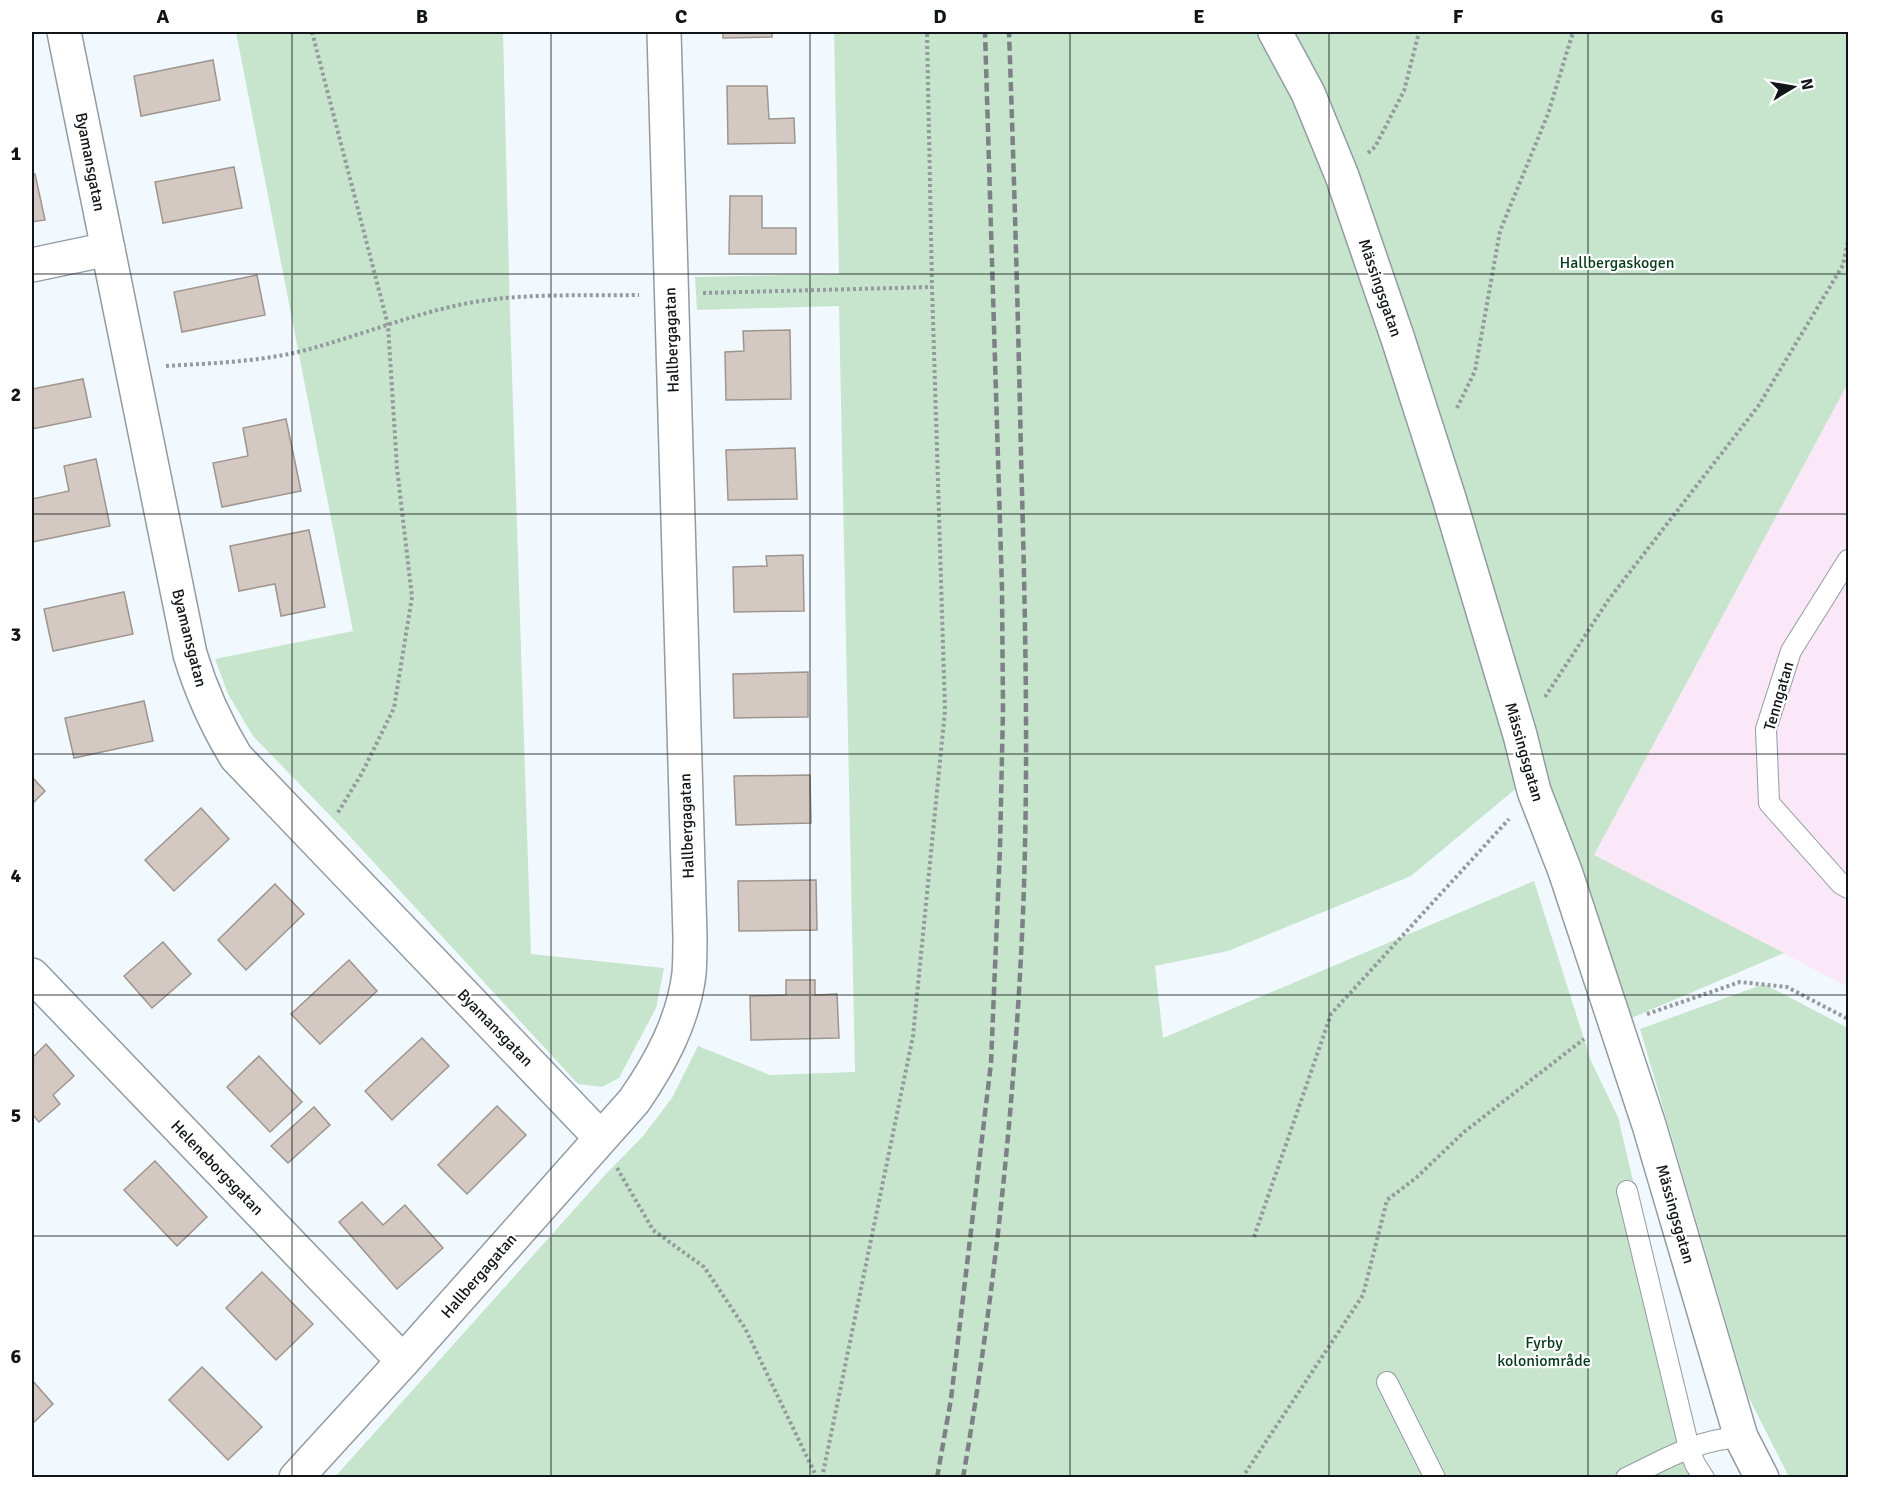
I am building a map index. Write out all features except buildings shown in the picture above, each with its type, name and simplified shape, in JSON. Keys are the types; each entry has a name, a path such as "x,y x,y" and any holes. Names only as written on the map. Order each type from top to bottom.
{"street":[{"name":"Byamansgatan","path":"64,32 190,654 200,688 217,726 236,757 600,1137"},
{"name":"Hallbergagatan","path":"296,1478 634,1101 656,1071 680,1013 689,974 689,913 664,32"},
{"name":"Mässingsgatan","path":"1275,32 1308,93 1342,176 1398,339 1520,735 1534,791 1564,870 1649,1125 1741,1437 1762,1478"},
{"path":"32,265 108,249"},
{"name":"Heleneborgsgatan","path":"32,975 403,1361"}],"lane":[{"name":"Tenngatan","path":"1848,560 1791,651 1766,729 1769,803 1841,884 1848,888"},
{"path":"1627,1191 1689,1448 1704,1478"},
{"path":"1387,1382 1435,1478"},
{"path":"1626,1478 1689,1448 1719,1439 1741,1437"}],"path":[{"path":"312,32 388,325 397,468 412,597 394,708 362,773 318,844"},
{"path":"822,1478 913,1036 945,710 927,32"},
{"path":"1342,176 1375,147 1404,91 1419,32"},
{"path":"1456,416 1457,405 1475,371 1500,231 1548,114 1573,32"},
{"path":"1520,735 1609,599 1759,405 1843,265 1848,241"},
{"path":"132,368 242,362 305,350 423,314 474,302 517,297 932,287"},
{"path":"1254,1237 1331,1014 1534,791"},
{"path":"1242,1478 1363,1295 1387,1200 1416,1178 1464,1132 1588,1036 1615,1024 1740,982 1787,987 1848,1018"},
{"path":"600,1137 652,1230 704,1267 745,1328 817,1478"}],"shaded area":[{"path":"1848,383 1848,987 1594,855"}],"green space":[{"path":"236,32 503,32 531,954 664,968 656,1008 619,1078 602,1087 578,1084 344,830 253,736 228,694 215,659 353,631"},
{"path":"834,32 1848,32 1848,383 1594,855 1784,953 1615,1025 1530,777 1411,876 1228,951 1155,966 1163,1038 1534,881 1591,1061 1618,1117 1695,1444 1713,1477 334,1478 605,1175 643,1136 672,1098 698,1046 770,1075 855,1072 839,306 697,310 695,277 839,274"},
{"path":"1764,984 1848,1028 1848,1477 1789,1477 1748,1396 1640,1029"}],"railway":[{"path":"937,1478 951,1399 991,1063 1000,848 1003,710 1002,589 985,32"},
{"path":"963,1478 985,1337 1002,1196 1015,1055 1023,913 1026,798 1025,626 1009,32"}],"park label":[{"name":"Hallbergaskogen","path":"1617,263"},
{"name":"Fyrby koloniområde","path":"1544,1352"}]}
